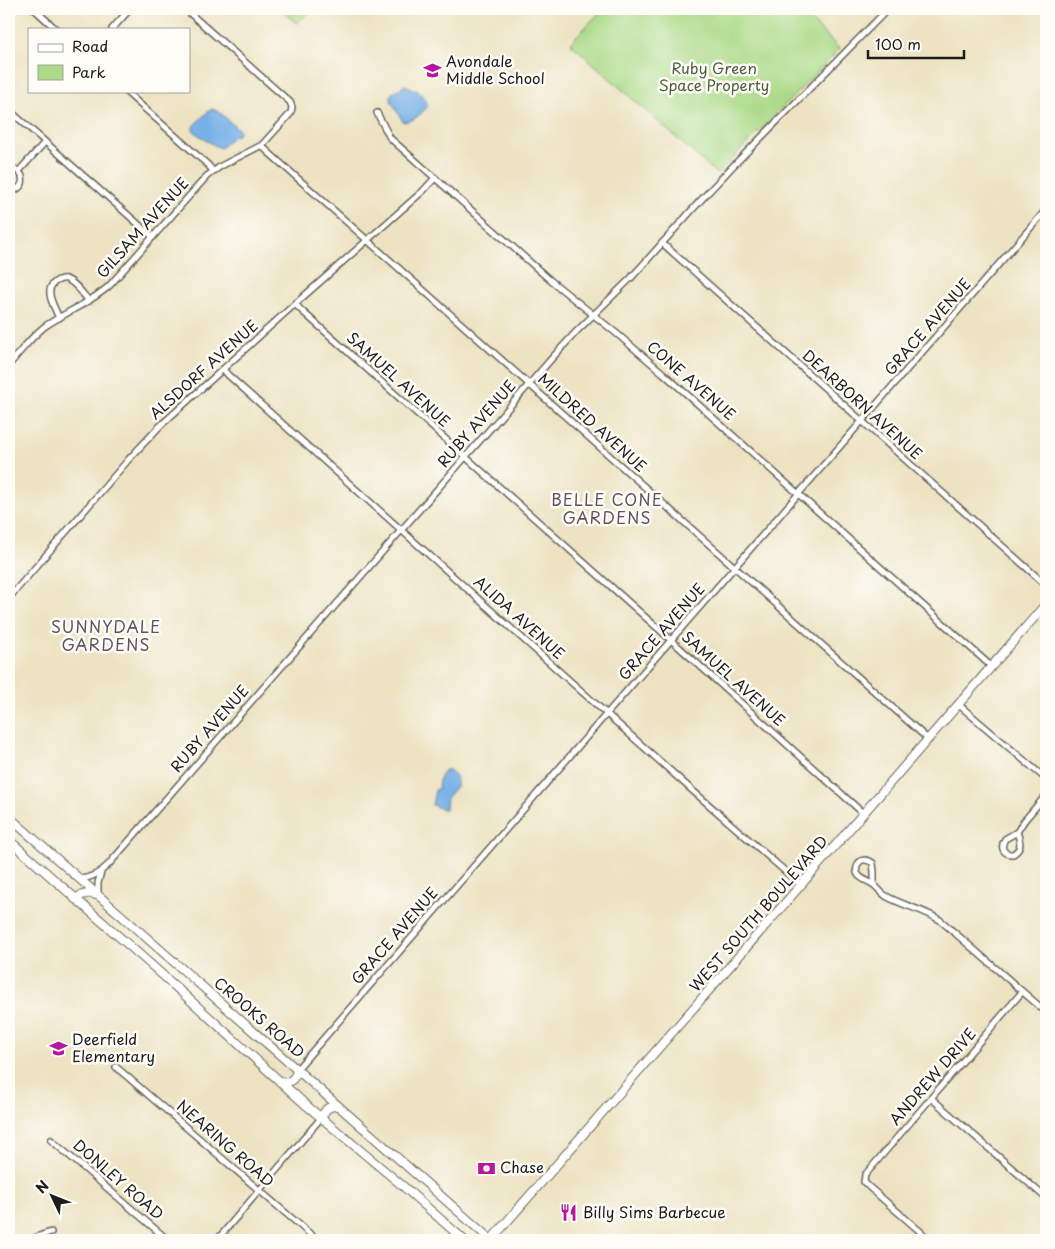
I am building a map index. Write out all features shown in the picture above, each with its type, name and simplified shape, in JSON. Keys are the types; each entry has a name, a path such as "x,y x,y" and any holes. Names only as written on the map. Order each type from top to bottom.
{"main road":[{"name":"WEST SOUTH BOULEVARD","path":"491,1240 1046,604"},
{"name":"CROOKS ROAD","path":"12,820 338,1106 461,1222 491,1240"},
{"path":"9,831 11,830 12,820"},
{"path":"9,840 321,1118 464,1240"},
{"path":"75,899 87,893 98,896"},
{"path":"281,1082 284,1083 292,1080 296,1069"},
{"path":"321,1118 329,1107 333,1105 338,1106"},
{"path":"449,1226 461,1222"}],"street":[{"path":"34,9 55,28"},
{"path":"113,28 130,9"},
{"name":"GILSAM AVENUE","path":"9,365 36,334 89,301 110,285 213,171 262,145 291,113 292,107 290,102 184,9"},
{"name":"RUBY AVENUE","path":"102,872 529,384 571,338 631,278 732,167 888,9"},
{"path":"126,92 213,171"},
{"path":"9,110 152,237"},
{"name":"CONE AVENUE","path":"377,112 390,138 550,280 650,362 992,667"},
{"path":"19,171 45,142"},
{"name":"MILDRED AVENUE","path":"262,145 929,740"},
{"path":"9,168 19,171 22,178 21,186 14,191 9,191"},
{"name":"ALSDORF AVENUE","path":"9,598 146,440 436,178"},
{"name":"GRACE AVENUE","path":"296,1069 1046,210"},
{"name":"DEARBORN AVENUE","path":"662,243 1046,585"},
{"path":"60,318 49,291 52,284 56,281 60,279 66,280 78,288 89,301"},
{"name":"SAMUEL AVENUE","path":"296,304 864,814"},
{"name":"ALIDA AVENUE","path":"223,369 607,714 801,885"},
{"path":"959,705 1046,779"},
{"path":"1016,832 1020,844 1019,849 1013,854 1007,854 1002,847 1003,841 1016,832 1046,795"},
{"path":"874,884 874,867 868,860 863,860 858,864 857,872 861,877 874,884 890,898 926,912 940,920 1046,1012"},
{"path":"79,879 91,878 102,872"},
{"path":"98,896 98,884 102,872"},
{"name":"ANDREW DRIVE","path":"930,1240 869,1187 864,1182 864,1179 867,1172 1022,992"},
{"name":"NEARING ROAD","path":"116,1067 317,1240"},
{"path":"931,1098 1046,1198"},
{"path":"217,1240 321,1118"},
{"name":"DONLEY ROAD","path":"51,1140 168,1240"},
{"path":"31,1240 51,1232"}],"green space":[{"path":"280,9 312,9 299,22 295,22"},
{"name":"Ruby Green Space Property","path":"603,9 799,9 840,49 717,174 570,43"}],"water":[{"path":"405,85 420,92 428,106 417,117 403,122 391,101 391,94"},
{"path":"211,109 218,111 239,130 238,135 233,136 221,148 205,140 192,129"},
{"path":"444,770 450,770 457,779 457,785 447,797 446,809 442,809 432,805 435,790 438,789 439,779"}],"place":[{"name":"Avondale Middle School","path":"432,71"},
{"name":"Deerfield Elementary","path":"58,1049"},
{"name":"Chase","path":"486,1168"},
{"name":"Billy Sims Barbecue","path":"569,1213"}],"district":[{"name":"BELLE CONE GARDENS","path":"607,509"},
{"name":"SUNNYDALE GARDENS","path":"106,636"}]}
